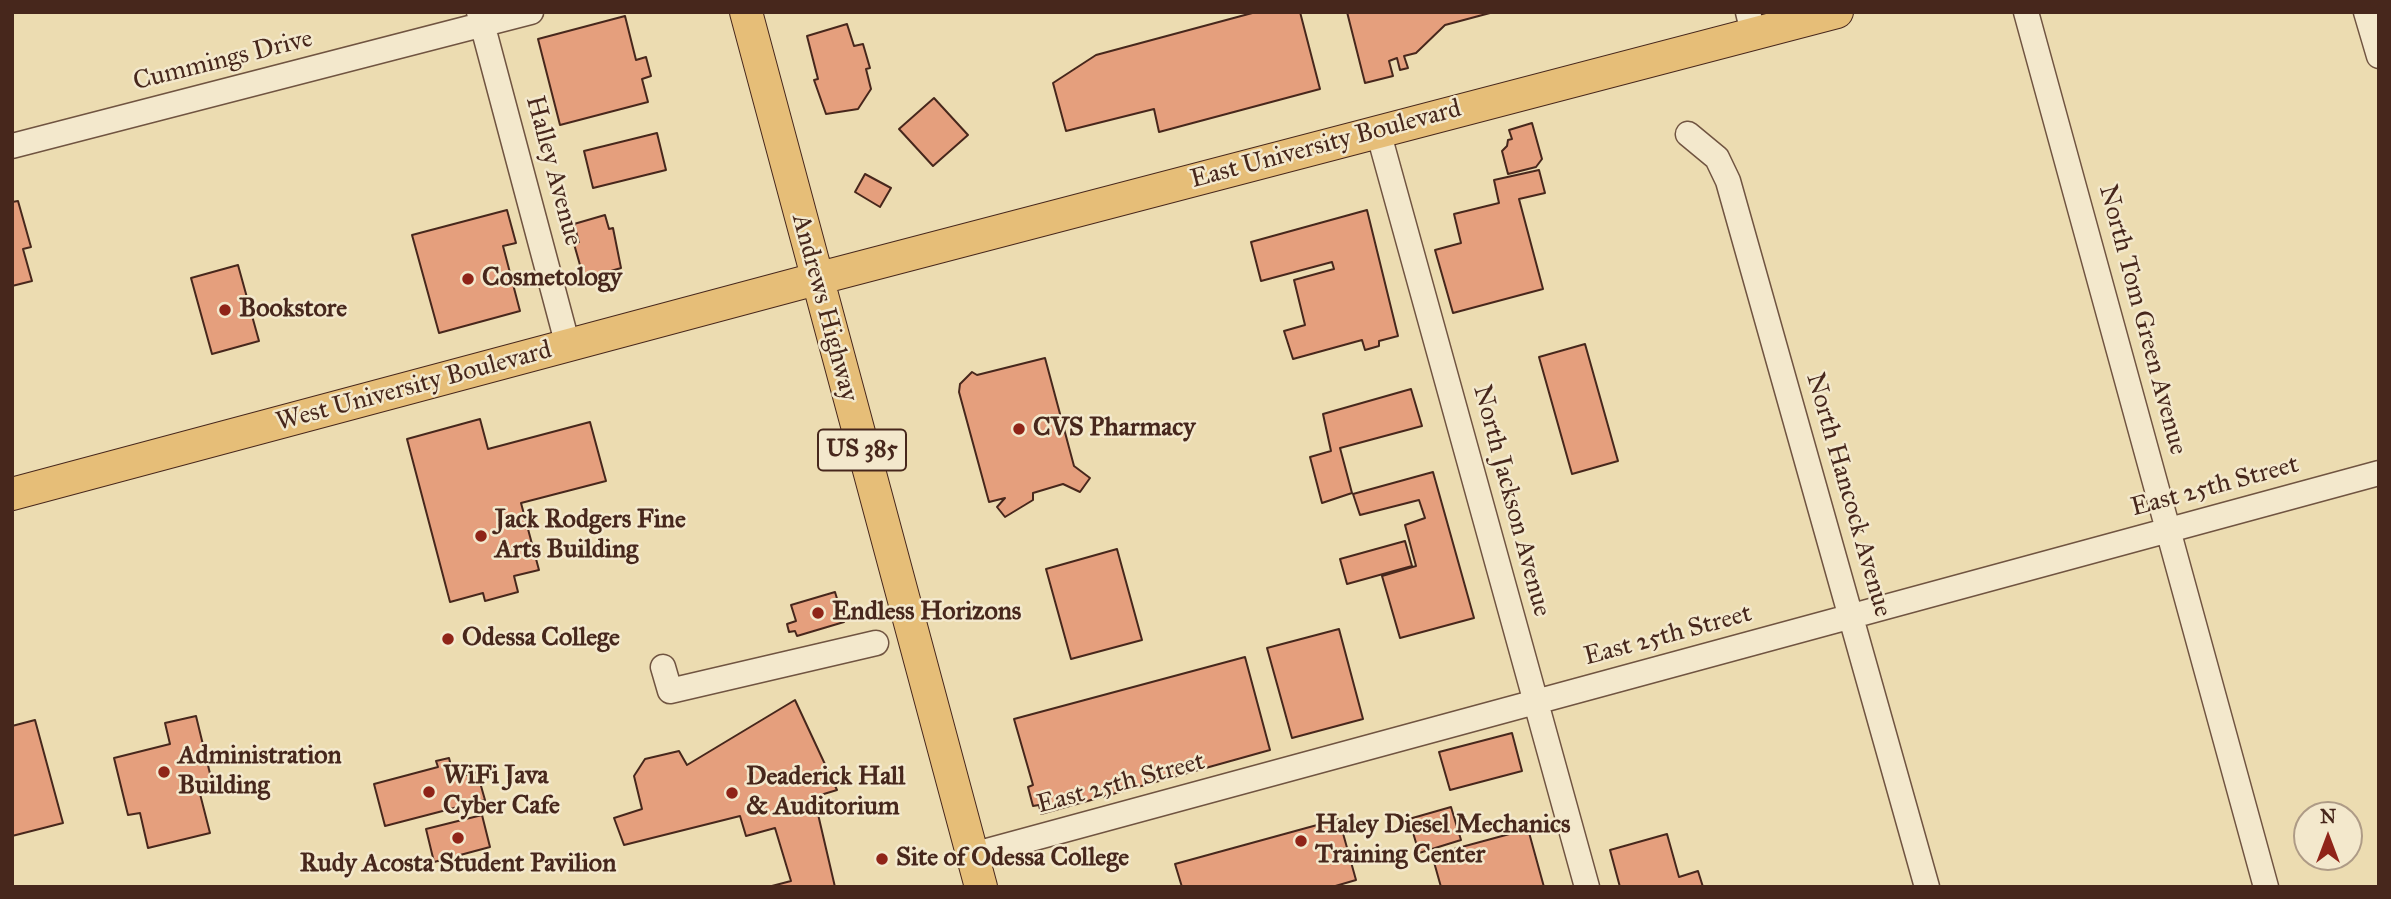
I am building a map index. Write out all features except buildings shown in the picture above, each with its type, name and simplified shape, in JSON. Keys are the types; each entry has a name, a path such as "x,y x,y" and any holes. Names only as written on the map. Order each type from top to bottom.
{"main road":[{"name":"Andrews Highway","path":"746,12 981,887"},
{"name":"East University Boulevard","path":"816,279 1378,131 1751,23 1837,12"},
{"name":"West University Boulevard","path":"12,494 816,279"}],"street":[{"name":"Cummings Drive","path":"12,146 481,18 531,12"},
{"name":"North Tom Green Avenue","path":"2026,12 2266,887"},
{"path":"2366,12 2379,56"},
{"name":"Halley Avenue","path":"481,18 568,346"},
{"name":"North Jackson Avenue","path":"1378,131 1587,887"},
{"name":"North Hancock Avenue","path":"1688,134 1717,158 1728,181 1927,887"},
{"name":"East 25th Street","path":"972,855 2379,473"},
{"path":"663,667 670,691 876,643"}],"place":[{"name":"Cosmetology","path":"468,279"},
{"name":"Bookstore","path":"225,310"},
{"name":"CVS Pharmacy","path":"1019,429"},
{"name":"Jack Rodgers Fine Arts Building","path":"481,536"},
{"name":"Endless Horizons","path":"818,613"},
{"name":"Odessa College","path":"448,639"},
{"name":"Administration Building","path":"164,772"},
{"name":"WiFi Java Cyber Cafe","path":"429,792"},
{"name":"Deaderick Hall & Auditorium","path":"732,793"},
{"name":"Rudy Acosta Student Pavilion","path":"458,838"},
{"name":"Haley Diesel Mechanics Training Center","path":"1301,841"},
{"name":"Site of Odessa College","path":"882,859"}]}
